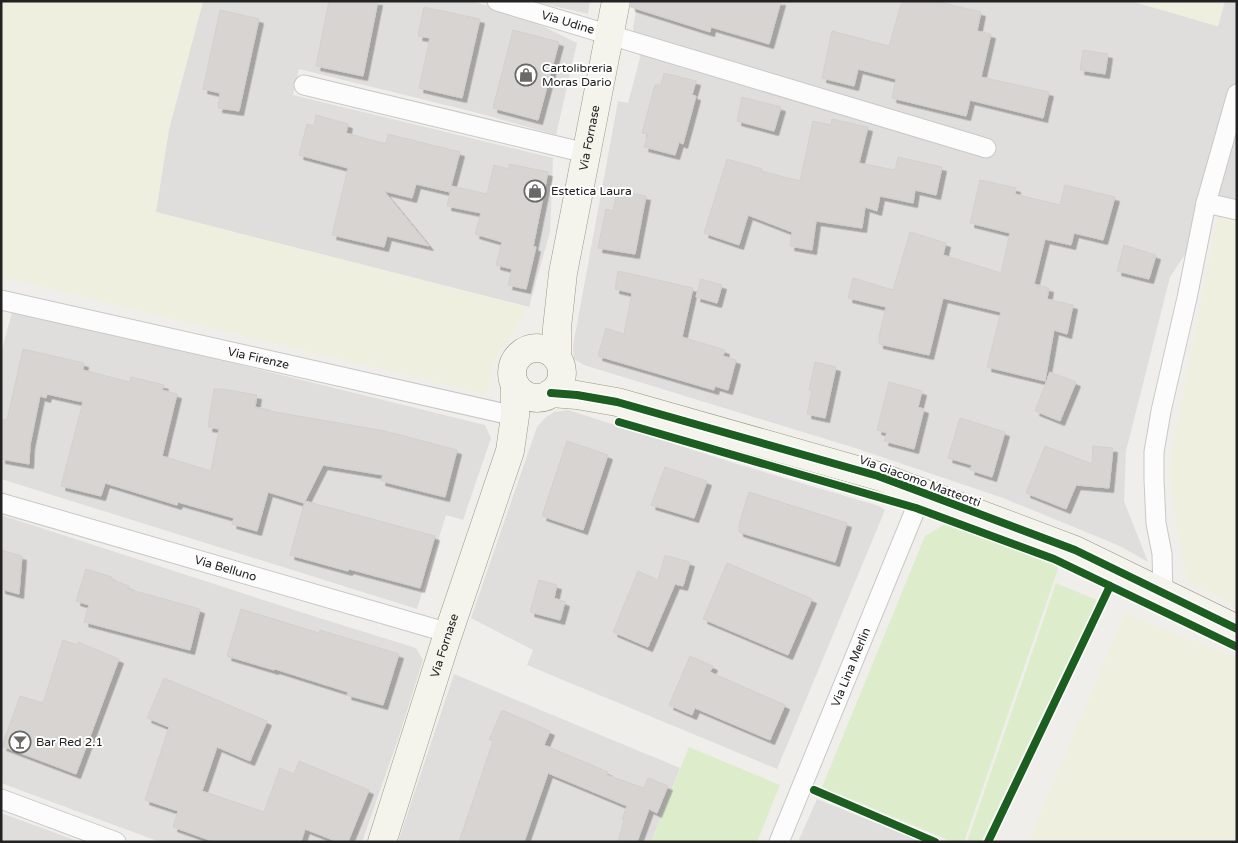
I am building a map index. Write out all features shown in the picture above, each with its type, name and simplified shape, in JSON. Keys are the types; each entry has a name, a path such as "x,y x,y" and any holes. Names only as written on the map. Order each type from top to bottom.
{"street":[{"name":"Via Udine","path":"497,1 986,148"},
{"name":"Via Fornase","path":"510,451 534,410 557,387 561,380 557,328 563,273 616,1"},
{"path":"304,85 586,154"},
{"path":"1163,594 1162,554 1156,523 1154,452 1161,411 1187,298 1206,203 1237,94"},
{"path":"1206,203 1237,210"},
{"name":"Via Fornase","path":"382,842 448,634 510,451 515,416 515,385 512,377 514,361 527,349 536,334 563,273"},
{"name":"Via Firenze","path":"1,300 515,416"},
{"path":"527,349 544,348 559,361"},
{"name":"Via Giacomo Matteotti","path":"559,361 573,378 616,402"},
{"path":"515,385 520,392 528,396 536,398 548,395"},
{"name":"Via Giacomo Matteotti","path":"548,395 577,395 616,402 878,476 1075,550 1237,629"},
{"name":"Via Lina Merlin","path":"779,842 921,492"},
{"name":"Via Belluno","path":"1,503 448,634"},
{"path":"1,799 116,842"}],"shaded area":[{"path":"203,1 470,1 516,13 577,43 556,135 474,112 299,69 293,95 553,158 550,232 529,307 155,212 169,129"},
{"path":"532,1 590,1 588,14"},
{"path":"638,1 1131,1 1217,26 1225,1 1237,1 1237,209 1221,200 1170,277 1126,451 1124,501 1148,562 1120,546 1003,498 855,448 584,365 574,359 573,346 618,101 628,103 640,58 633,27"},
{"path":"13,309 485,425 491,438 463,520 446,515 417,609 1,479 1,353"},
{"path":"568,410 737,464 879,506 885,510 777,769 527,665 533,650 471,618 537,427 554,412"},
{"path":"1,515 416,648 423,660 362,842 160,842 1,783"},
{"path":"454,674 680,768 651,842 398,842"},
{"path":"817,799 923,842 798,842"},
{"path":"1,813 80,842 1,842"}],"green space":[{"path":"1,1 203,1 169,129 156,212 529,307 499,353 491,370 487,395 1,277"},
{"path":"1131,1 1225,1 1218,26"},
{"path":"1221,200 1237,209 1237,606 1188,582 1176,529 1169,466"},
{"path":"945,524 1059,566 964,842 953,842 822,787 925,536"},
{"path":"1056,583 1097,600 981,842 967,842"},
{"path":"1125,613 1237,658 1237,842 1028,842"},
{"path":"689,747 780,785 757,842 651,842"}],"building":[{"path":"329,1 378,1 363,76 316,66"},
{"path":"631,1 781,1 769,44 711,27 710,32 631,7"},
{"path":"902,1 935,1 981,12 977,31 991,34 981,77 1049,92 1043,118 970,100 966,116 892,98 896,79 858,69 854,86 822,78 832,31 889,46"},
{"path":"424,7 480,19 462,98 419,88 430,38 418,36"},
{"path":"220,10 259,19 239,111 218,108 220,93 203,89"},
{"name":"Cartolibreria Moras Dario","path":"513,30 559,42 538,120 493,108"},
{"path":"1083,50 1108,54 1105,74 1080,70"},
{"path":"664,73 696,81 692,95 696,96 683,144 679,142 675,155 644,147 648,134 642,133 655,85 661,85"},
{"path":"742,97 781,107 774,131 737,121"},
{"path":"316,115 348,124 346,133 386,144 388,134 460,152 451,186 487,194 494,165 509,169 509,164 548,172 533,247 536,247 526,289 508,285 512,269 496,265 502,242 475,234 481,213 447,206 451,189 450,192 416,184 412,198 384,191 429,246 387,236 384,247 332,235 348,168 299,155 307,124 314,126"},
{"path":"832,119 868,127 859,163 895,170 898,157 942,167 936,195 915,190 913,203 880,196 877,211 865,207 862,228 816,221 812,250 790,246 792,232 748,215 739,245 704,233 727,159 762,169 761,171 800,181 813,121 831,125"},
{"path":"980,180 1016,188 1015,194 1060,205 1065,185 1115,197 1103,240 1074,233 1071,245 1045,239 1034,284 1049,288 1047,299 1073,305 1067,334 1054,330 1045,381 987,367 1001,312 943,298 929,355 879,344 886,307 848,298 853,278 893,290 910,232 946,243 943,255 1001,273 1010,233 970,223"},
{"path":"617,191 646,196 635,254 598,248 606,209 613,211"},
{"path":"1124,245 1156,255 1149,279 1117,271"},
{"path":"618,271 693,288 682,337 725,350 723,356 736,360 728,390 715,386 714,390 598,356 606,328 624,334 632,293 615,289"},
{"path":"701,279 722,285 717,303 696,297"},
{"path":"23,349 84,363 83,370 130,382 131,377 164,385 162,390 177,394 162,456 211,471 219,429 208,427 214,389 223,389 257,395 255,407 270,411 385,431 457,450 445,497 381,481 383,475 323,465 304,503 268,492 257,531 232,524 234,518 178,502 177,505 105,483 101,496 61,486 83,402 47,394 46,398 40,396 30,445 29,464 1,459 1,419 7,420"},
{"path":"815,362 836,367 825,418 807,414 812,390 809,390"},
{"path":"1050,372 1076,382 1060,421 1035,411"},
{"path":"889,382 922,391 918,407 924,409 914,449 884,441 887,433 877,430"},
{"path":"960,418 1005,432 992,477 970,470 972,465 948,458"},
{"path":"567,441 608,455 583,530 542,516"},
{"path":"1045,446 1092,464 1093,446 1113,448 1109,488 1076,485 1066,509 1026,493"},
{"path":"665,467 707,481 694,518 651,505"},
{"path":"749,492 847,523 835,562 739,532 739,524"},
{"path":"305,501 435,536 420,588 290,555"},
{"path":"1,550 22,556 19,594 1,589"},
{"path":"665,555 690,562 683,586 675,584 648,647 613,632 638,571 658,580"},
{"path":"727,563 812,599 788,655 703,619"},
{"path":"86,569 112,577 112,580 129,586 128,589 200,609 190,650 84,622 89,605 76,601"},
{"path":"539,580 557,585 554,598 565,602 560,620 530,612"},
{"path":"241,609 319,633 320,630 399,654 383,705 347,695 348,692 275,669 227,656"},
{"path":"63,640 77,645 78,642 119,659 76,774 2,746 20,696 43,703"},
{"path":"690,656 713,666 710,672 785,705 770,740 695,708 692,715 669,705"},
{"path":"164,678 267,721 250,761 217,747 202,791 264,812 280,768 294,774 299,761 369,790 348,842 338,842 305,829 301,842 215,842 173,827 178,811 145,800 169,727 147,718"},
{"path":"502,710 550,731 544,745 608,772 607,775 644,788 648,778 668,786 657,813 649,809 637,842 618,842 624,820 622,819 627,806 548,773 524,842 459,842 493,741 489,740"}],"cycle path":[{"path":"551,393 577,395 617,402 878,476 1075,550 1237,629"},
{"path":"619,422 916,508 1054,559 1237,647"},
{"path":"988,842 1110,586"},
{"path":"814,790 935,842"}],"place":[{"name":"Cartolibreria Moras Dario","path":"526,75"},
{"name":"Estetica Laura","path":"535,191"},
{"name":"Bar Red 2.1","path":"20,742"}]}
